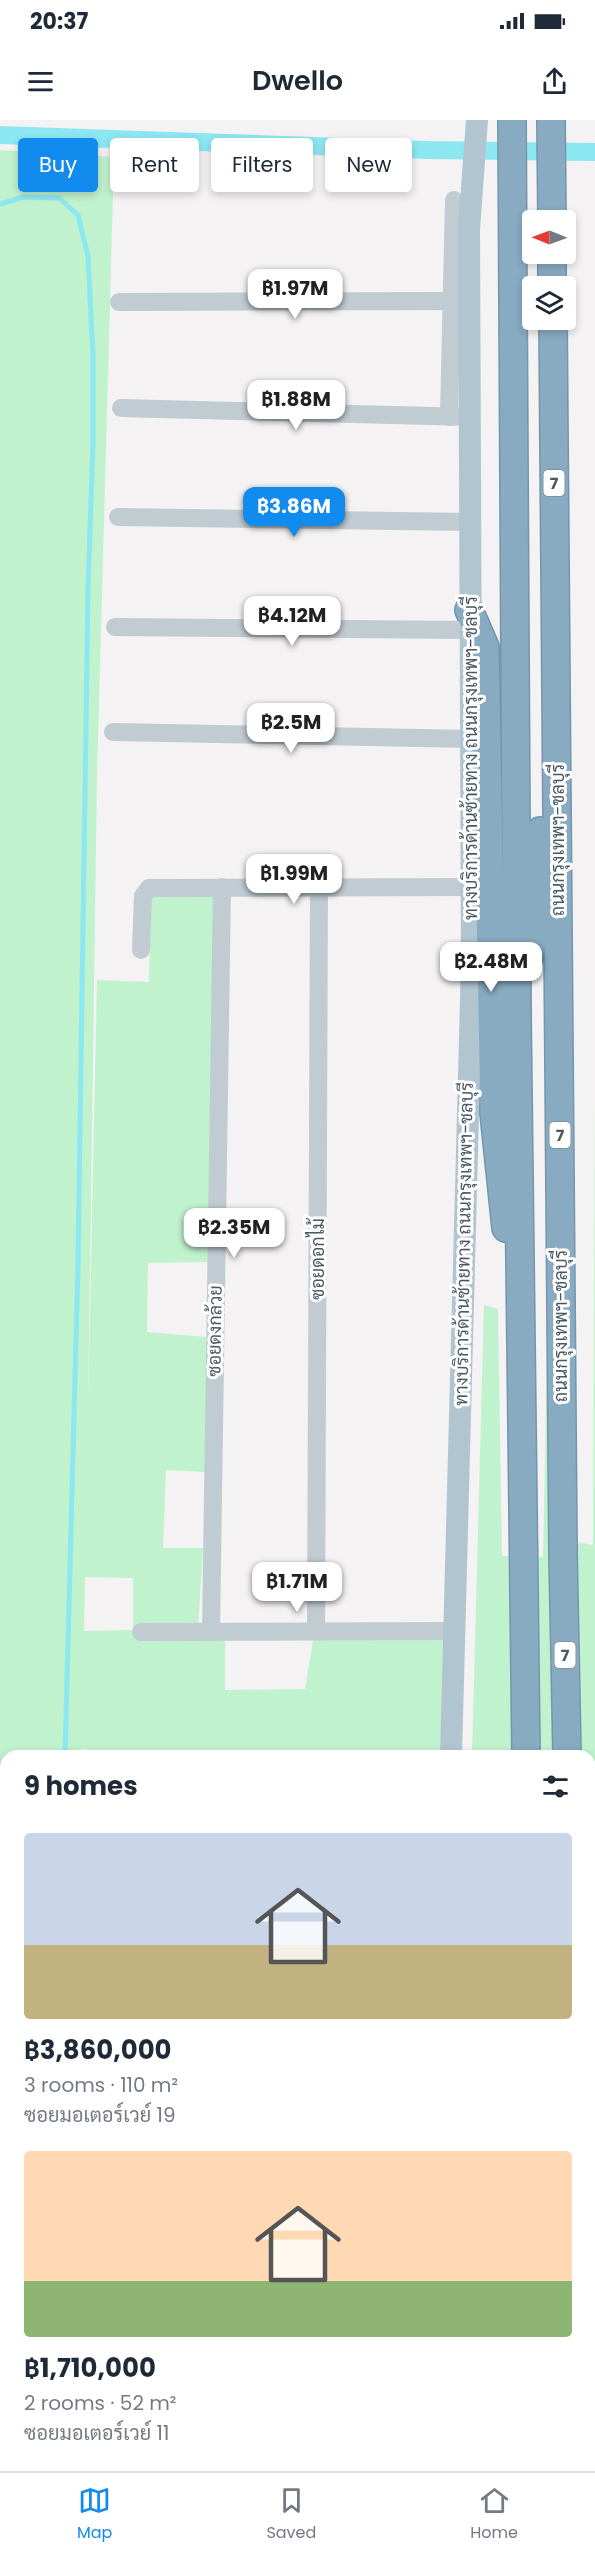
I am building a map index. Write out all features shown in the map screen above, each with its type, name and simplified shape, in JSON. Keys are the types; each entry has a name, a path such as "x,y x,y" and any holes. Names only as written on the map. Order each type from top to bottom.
{"highway":[{"path":"512,120 517,1015 526,1750"},
{"path":"551,120 552,210"},
{"name":"ถนนกรุงเทพฯ-ชลบุรี","path":"553,330 563,1553 567,1750"},
{"path":"469,620 485,647 494,1113 500,1184 523,1366"},
{"path":"517,1015 537,913 542,758 549,729 557,716"}],"main road":[{"name":"ทางบริการด้านซ้ายทาง ถนนกรุงเทพฯ-ชลบุรี","path":"450,1750 472,887 470,522 460,417 461,301 477,120"}],"street":[{"path":"119,302 461,301 454,200"},
{"path":"121,408 460,417"},
{"path":"118,517 470,522"},
{"path":"115,627 469,620"},
{"path":"113,732 471,739"},
{"path":"141,950 143,896 146,890 156,887 472,887"},
{"name":"ซอยดงกล้วย","path":"211,1631 222,887"},
{"name":"ซอยดอกไม้","path":"316,1631 319,888"},
{"path":"141,1632 454,1631"}],"green space":[{"path":"0,150 18,151 18,192 98,192 98,156 110,157 110,192 113,192 97,775 88,1408 97,980 149,982 151,896 214,895 209,1262 148,1263 147,1332 207,1337 206,1472 166,1470 163,1548 203,1548 198,1629 225,1629 225,1690 305,1689 316,1623 447,1635 444,1750 90,1750 83,1748 83,1750 0,1750","holes":["85,1577 133,1578 133,1630 84,1631"]},
{"path":"595,1102 595,1750 472,1750 484,1305 498,1309 502,1556 543,1557 548,1308 555,1538 593,1545"}],"waterway":[{"path":"0,135 428,150 595,152"},
{"path":"0,204 24,197 59,198 78,215 88,256 93,356 78,1264 65,1750"}]}
